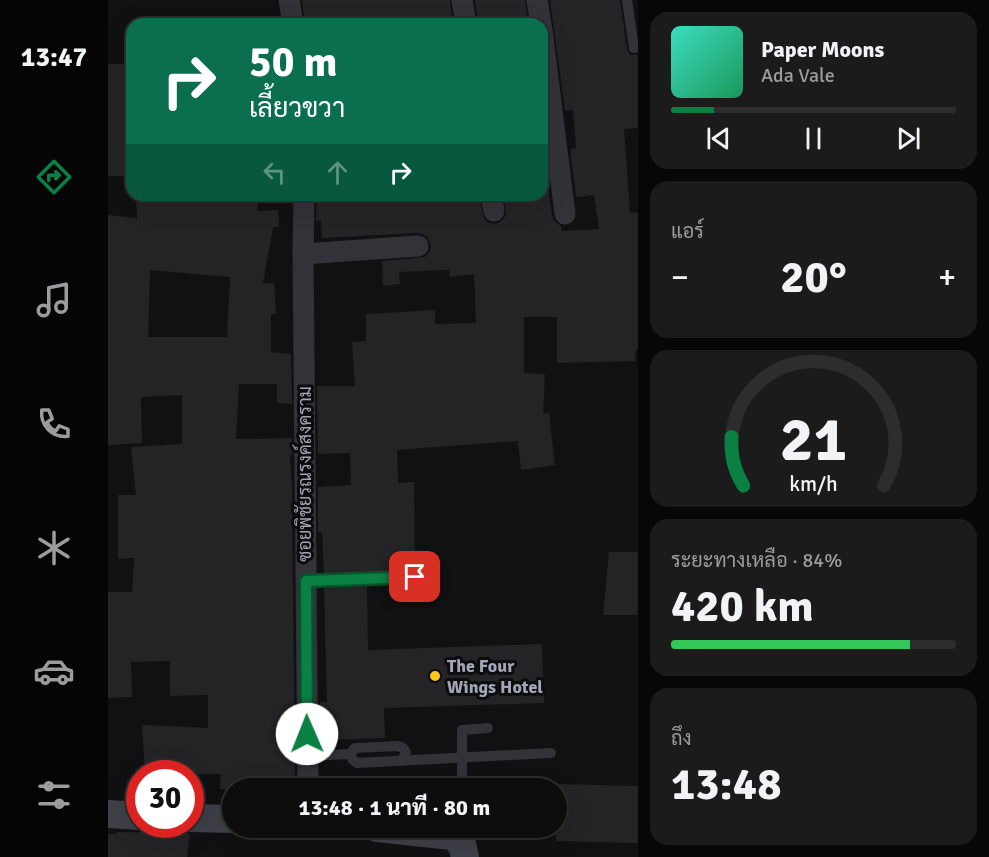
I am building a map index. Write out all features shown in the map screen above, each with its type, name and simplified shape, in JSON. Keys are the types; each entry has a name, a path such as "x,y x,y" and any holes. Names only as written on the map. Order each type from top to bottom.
{"street":[{"path":"289,0 292,18"},
{"path":"462,0 465,18"},
{"path":"537,0 540,18"},
{"path":"548,129 549,145 565,214"},
{"name":"ซอยพิชัยรณรงค์สงคราม","path":"304,201 308,778"},
{"path":"303,254 418,246"},
{"path":"108,814 126,815"},
{"path":"204,818 222,819"}],"lane":[{"path":"627,0 634,48 638,47"},
{"path":"306,581 415,577"},
{"path":"462,778 462,730 488,728"},
{"path":"307,756 350,754 355,748 398,746 403,747 406,752 400,760"},
{"path":"350,754 357,764 551,753"}],"building":[{"path":"302,0 450,0 452,18 304,18"},
{"path":"475,0 525,0 527,18 477,18"},
{"path":"550,0 620,0 627,50 631,55 638,55 638,128 624,129 630,213 638,212 638,349 635,361 557,363 557,317 524,317 524,373 545,374 543,414 549,413 555,465 521,470 518,441 397,450 398,483 414,482 415,570 324,573 322,532 318,532 318,487 351,485 350,453 318,454 317,386 355,386 352,342 366,341 366,314 435,310 435,324 476,323 474,274 450,277 449,270 399,272 400,284 383,286 382,261 425,257 431,245 423,234 322,238 321,220 316,221 317,201 480,201 484,219 496,224 506,215 505,201 548,201 548,184 552,216 561,226 562,231 599,229 594,195 576,197 571,157 571,149 576,148 573,110 565,111"},
{"path":"108,64 126,64 126,176 108,176"},
{"path":"136,201 258,201 257,211 278,210 279,227 273,227 263,283 274,283 276,314 271,314 271,352 291,354 292,404 277,403 277,384 239,384 236,439 292,438 292,455 290,455 295,778 222,778 222,789 220,789 221,774 204,774 204,760 144,760 142,725 208,728 208,695 170,696 170,661 131,662 132,697 108,698 108,592 132,592 134,558 118,559 118,495 136,495 131,447 181,444 182,395 141,397 142,443 108,445 108,215 137,218","holes":["150,270 230,277 227,337 148,337"]},
{"path":"609,552 638,552 638,615 603,615"},
{"name":"The Four Wings Hotel","path":"367,586 368,650 542,644 544,703 384,708 385,738 320,740 320,702 327,702 324,588"},
{"path":"567,784 638,786 638,843 556,841 556,838 567,838"},
{"path":"126,832 126,838 189,838 187,857 108,857 108,834"}],"place":[{"name":"The Four Wings Hotel","path":"435,676"}],"route":[{"path":"307,734 306,581 415,577"}]}
